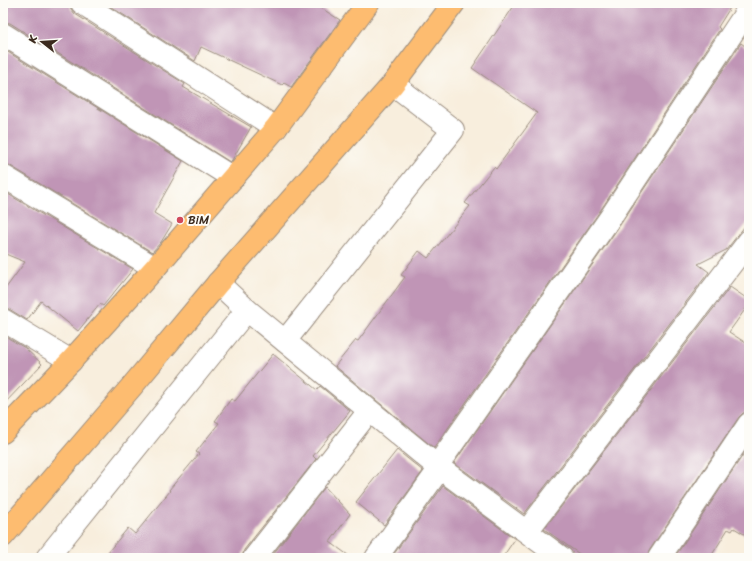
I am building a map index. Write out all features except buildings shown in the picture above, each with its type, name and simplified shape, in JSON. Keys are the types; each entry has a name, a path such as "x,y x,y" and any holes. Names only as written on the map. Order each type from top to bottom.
{"main road":[{"path":"3,536 133,385 218,283 393,84 454,3"},
{"path":"3,432 71,361 155,268 276,128 361,5"}],"street":[{"path":"82,3 276,128"},
{"path":"376,558 610,218 749,8"},
{"path":"3,34 233,178"},
{"path":"285,341 453,130 393,84"},
{"path":"3,176 155,268"},
{"path":"527,531 749,241"},
{"path":"218,283 247,310 438,467 562,558"},
{"path":"47,558 247,310"},
{"path":"3,320 71,361"},
{"path":"254,558 369,411"},
{"path":"659,558 749,424"}],"place":[{"name":"BiM","path":"180,220"}]}
